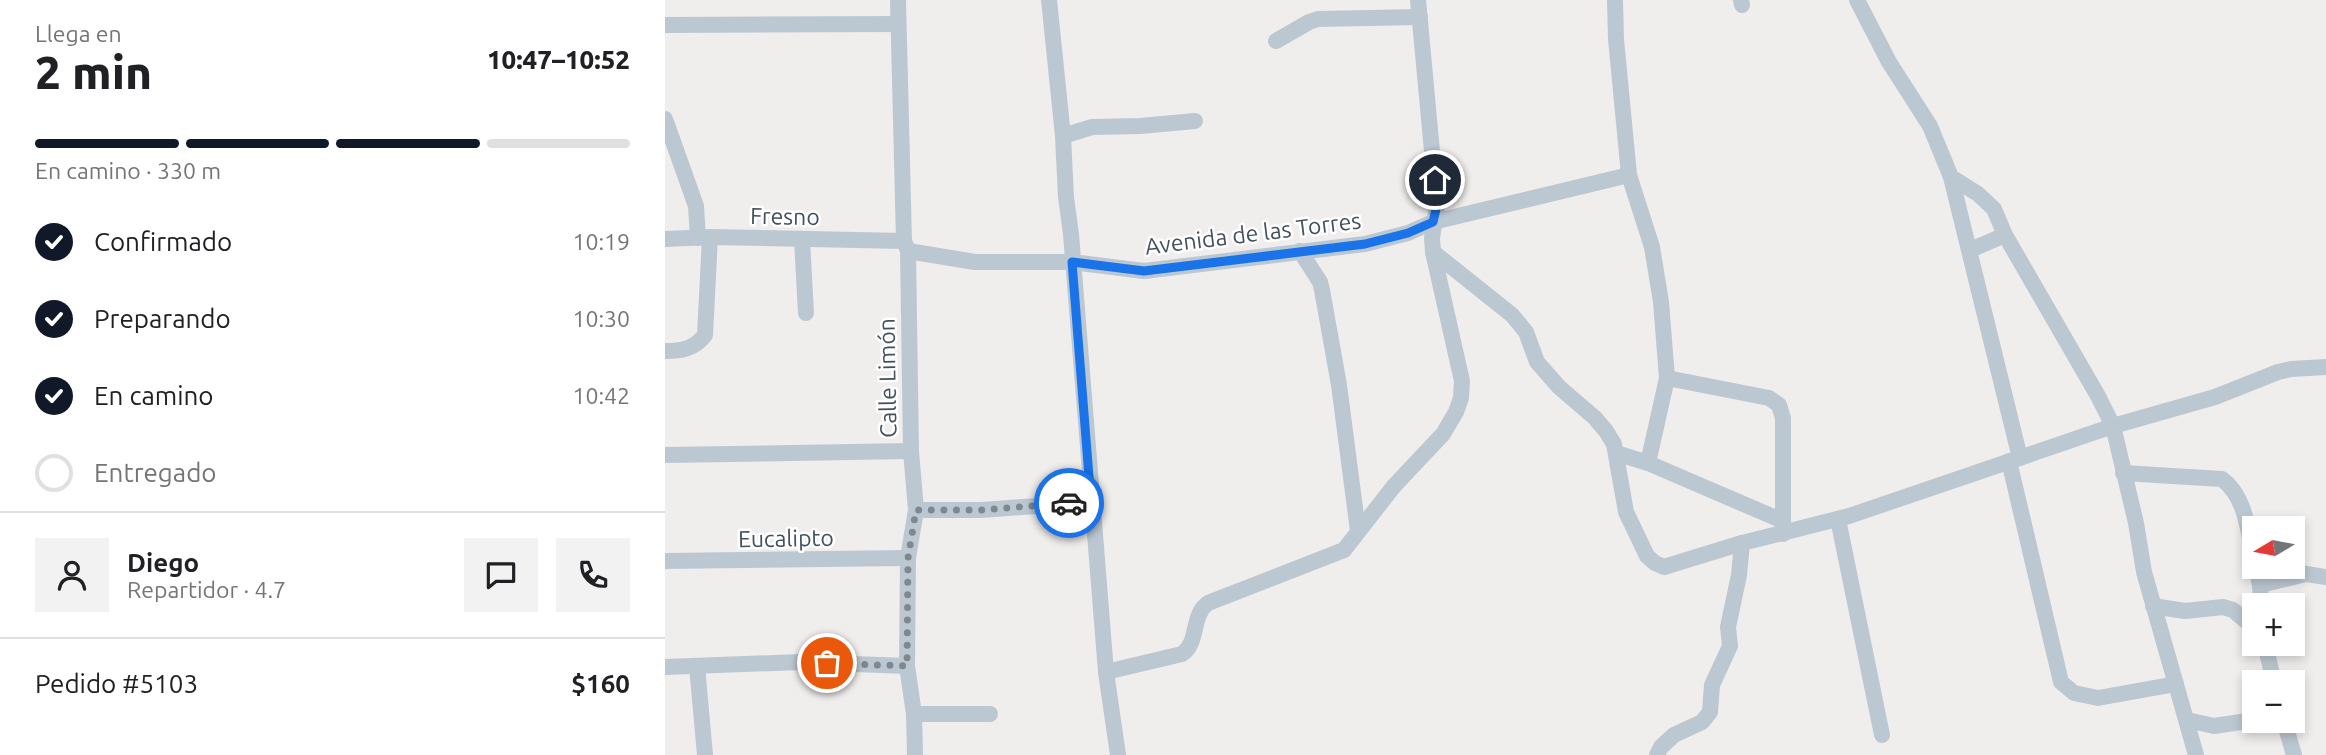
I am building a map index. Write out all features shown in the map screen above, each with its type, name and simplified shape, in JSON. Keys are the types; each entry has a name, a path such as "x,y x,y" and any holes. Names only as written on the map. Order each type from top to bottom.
{"street":[{"name":"Calle Limón","path":"898,0 911,451 916,510 908,558 907,666 914,714 915,755"},
{"path":"1049,0 1063,136 1106,672 1118,755"},
{"path":"1106,672 1182,654 1190,647 1198,615 1204,606 1340,553 1349,546 1394,486 1443,434 1456,412 1462,390 1460,368 1433,252 1433,222 1437,205 1419,0"},
{"path":"1615,0 1616,39 1629,175 1652,247 1661,302 1667,378 1648,463"},
{"path":"1857,0 1888,62 1930,126 1951,177 1970,250 2061,682 2074,693 2098,698 2176,684"},
{"path":"1276,41 1318,19 1420,18"},
{"path":"665,25 898,24"},
{"path":"665,119 696,206 704,238 705,335 695,347 665,351"},
{"path":"1063,136 1092,127 1140,127 1195,121"},
{"name":"Avenida de las Torres","path":"906,246 975,262 1072,262 1144,271 1365,244 1408,233 1433,222 1629,175"},
{"path":"1951,177 1978,194 1994,209 2005,235 2113,426 2136,523 2144,572 2196,755"},
{"path":"1970,250 2005,235"},
{"name":"Fresno","path":"665,239 802,240 906,246"},
{"path":"802,240 806,313"},
{"path":"1300,251 1320,282 1322,290 1339,385 1358,531"},
{"path":"1433,252 1512,316 1526,332 1537,362 1559,387 1606,430 1614,444 1626,512 1647,556 1664,567 1783,528 1838,519 2113,426 2215,397 2291,369 2326,367"},
{"path":"1667,378 1769,398 1779,405 1783,418 1783,528"},
{"path":"665,455 911,451"},
{"path":"1616,453 1648,463 1783,528"},
{"path":"2123,472 2222,479 2233,487 2241,501 2244,516"},
{"path":"916,510 981,510 1091,502"},
{"path":"1838,519 1882,735"},
{"path":"1657,755 1661,747 1674,735 1702,722 1710,712 1712,685 1730,646 1728,627 1739,575 1742,543"},
{"name":"Eucalipto","path":"665,561 764,562 908,558"},
{"path":"2260,585 2307,574 2326,577"},
{"path":"2259,579 2260,593"},
{"path":"2153,606 2185,611 2223,607 2233,610 2242,618"},
{"path":"665,667 801,662 907,666"},
{"path":"697,666 705,755"},
{"path":"914,714 990,713"},
{"path":"2187,720 2214,726 2242,722"},
{"path":"2287,733 2295,754"}],"way so far":[{"path":"827,663 907,666 908,558 916,510 981,510 1069,503"}],"route":[{"path":"1069,503 1091,502 1072,262 1144,271 1365,244 1408,233 1433,222 1437,205 1435,180"}]}
